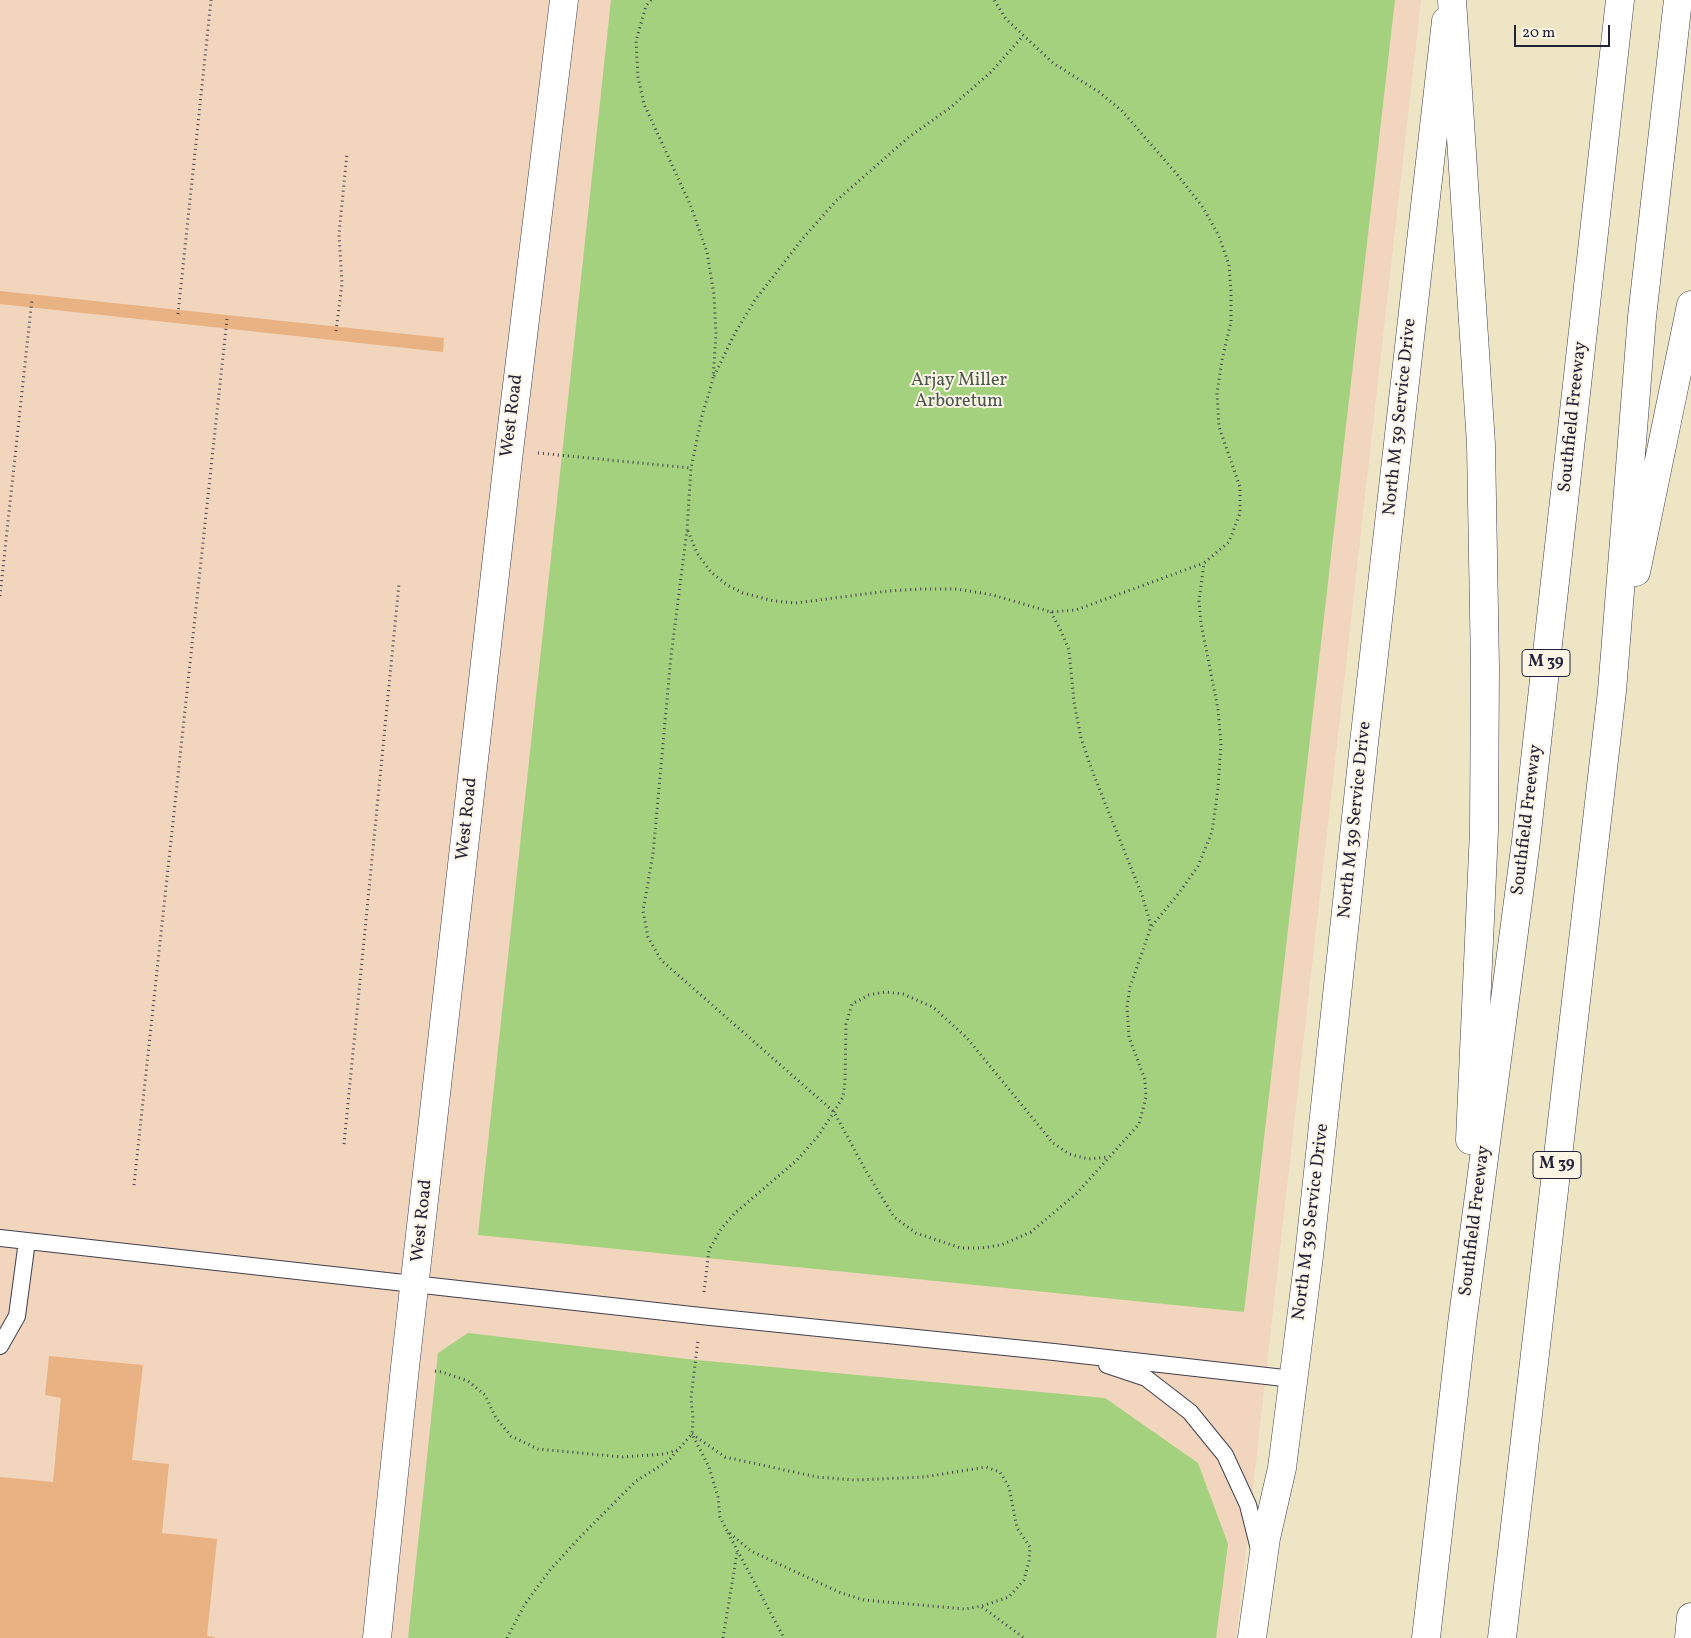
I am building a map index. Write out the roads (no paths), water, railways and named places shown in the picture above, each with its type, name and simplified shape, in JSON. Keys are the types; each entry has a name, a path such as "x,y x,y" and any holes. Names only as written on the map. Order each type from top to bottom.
{"main road":[{"name":"West Road","path":"377,1638 405,1367 416,1284 509,451 564,0"},
{"path":"1451,0 1481,444 1485,668 1484,830 1462,1324"},
{"name":"North M 39 Service Drive","path":"1252,1638 1266,1538 1282,1468 1310,1246 1363,753 1451,0"},
{"name":"Southfield Freeway","path":"1426,1638 1462,1324 1526,842 1620,0"},
{"name":"M 39","path":"1502,1638 1612,691 1642,317 1678,0"},
{"path":"1612,691 1691,305"},
{"path":"1689,1638 1691,1617"}],"lane":[{"path":"0,1238 701,1316 1054,1352 1293,1380"},
{"path":"0,1346 18,1316 27,1241"},
{"path":"1054,1352 1107,1365 1146,1378 1190,1412 1225,1454 1248,1505 1263,1562"}],"park label":[{"name":"Arjay Miller Arboretum","path":"959,392"}]}
